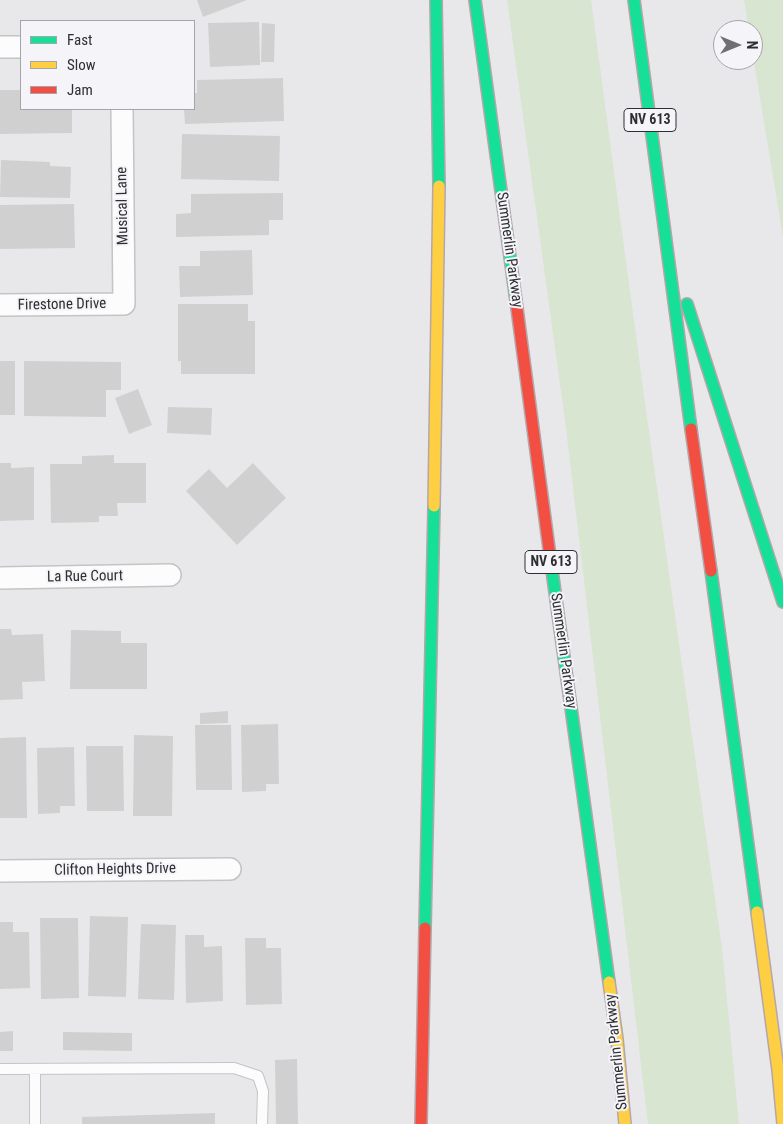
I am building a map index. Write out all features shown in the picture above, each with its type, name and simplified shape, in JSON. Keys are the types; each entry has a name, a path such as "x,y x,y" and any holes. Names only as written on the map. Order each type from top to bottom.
{"highway":[{"path":"421,1124 439,184 436,0"},
{"name":"Summerlin Parkway","path":"475,0 617,1039 625,1124"},
{"name":"NV 613","path":"634,0 778,1070 783,1124"},
{"path":"666,240 783,602"}],"street":[{"path":"0,47 20,47"},
{"name":"Musical Lane","path":"122,110 124,304"},
{"name":"Firestone Drive","path":"0,305 124,304"},
{"name":"La Rue Court","path":"0,578 170,576"},
{"name":"Clifton Heights Drive","path":"0,871 230,869"}],"lane":[{"path":"0,1069 234,1068 258,1076 263,1092 262,1124"},
{"path":"35,1069 36,1124"}],"green space":[{"path":"507,0 591,0 645,403 722,948 739,1124 648,1124 566,428"},
{"path":"744,0 783,0 783,237 755,70 763,70 763,20 747,20"}],"building":[{"path":"197,0 247,0 203,17"},
{"path":"259,22 260,65 210,67 208,23"},
{"path":"262,23 275,24 274,62 261,62"},
{"path":"283,78 284,121 185,124 184,110 195,110 197,80"},
{"path":"0,90 20,90 20,110 72,110 72,133 0,134"},
{"path":"182,134 280,136 279,181 181,179"},
{"path":"1,160 50,162 50,166 71,167 70,198 0,197"},
{"path":"283,193 283,220 269,220 269,235 176,237 176,214 191,213 191,194"},
{"path":"74,204 75,248 0,249 0,205"},
{"path":"252,250 253,295 180,297 179,266 200,266 200,251"},
{"path":"178,304 248,304 248,321 255,321 255,374 181,374 181,361 178,361"},
{"path":"0,361 15,361 15,415 0,415"},
{"path":"24,361 121,362 121,390 106,390 106,417 24,416"},
{"path":"138,389 152,425 129,434 115,398"},
{"path":"168,407 212,408 211,435 167,433"},
{"path":"114,455 114,463 146,463 146,503 117,503 118,516 99,516 99,522 51,523 50,464 82,464 82,456"},
{"path":"0,463 11,463 11,468 34,467 34,520 0,521"},
{"path":"253,463 286,498 237,545 186,491 209,469 227,488"},
{"path":"0,629 11,629 12,635 43,634 45,681 22,682 23,699 0,700"},
{"path":"71,630 121,631 121,643 147,643 147,689 70,689"},
{"path":"228,711 228,723 200,724 200,713"},
{"path":"278,724 279,784 266,784 266,791 242,792 241,725"},
{"path":"195,725 231,725 232,790 196,790"},
{"path":"134,735 173,736 172,816 133,816"},
{"path":"26,737 27,818 0,818 0,738"},
{"path":"86,746 123,746 124,811 87,811"},
{"path":"74,747 75,806 60,806 60,813 38,814 37,748"},
{"path":"90,916 128,917 126,997 88,996"},
{"path":"40,918 78,918 79,998 41,999"},
{"path":"0,922 13,922 13,932 29,932 30,988 0,989"},
{"path":"141,924 176,925 174,1000 138,999"},
{"path":"185,935 204,935 204,947 222,946 223,1001 186,1003"},
{"path":"245,938 266,938 266,948 281,948 282,1004 246,1005"},
{"path":"13,1031 13,1051 0,1051 0,1032"},
{"path":"63,1032 132,1033 132,1051 63,1050"},
{"path":"297,1059 298,1124 276,1124 275,1060"},
{"path":"215,1113 215,1124 82,1124 82,1117"}],"traffic: fast":[{"path":"436,0 439,186"},
{"path":"475,0 516,301"},
{"path":"634,0 691,429"},
{"path":"687,304 783,602"},
{"path":"425,928 434,506"},
{"path":"550,556 609,982"},
{"path":"711,571 757,912"}],"traffic: slow":[{"path":"434,506 439,186"},
{"path":"757,912 778,1070 783,1124"},
{"path":"609,982 617,1039 625,1124"}],"traffic: jam":[{"path":"516,301 550,556"},
{"path":"691,429 711,571"},
{"path":"421,1124 425,928"}]}
